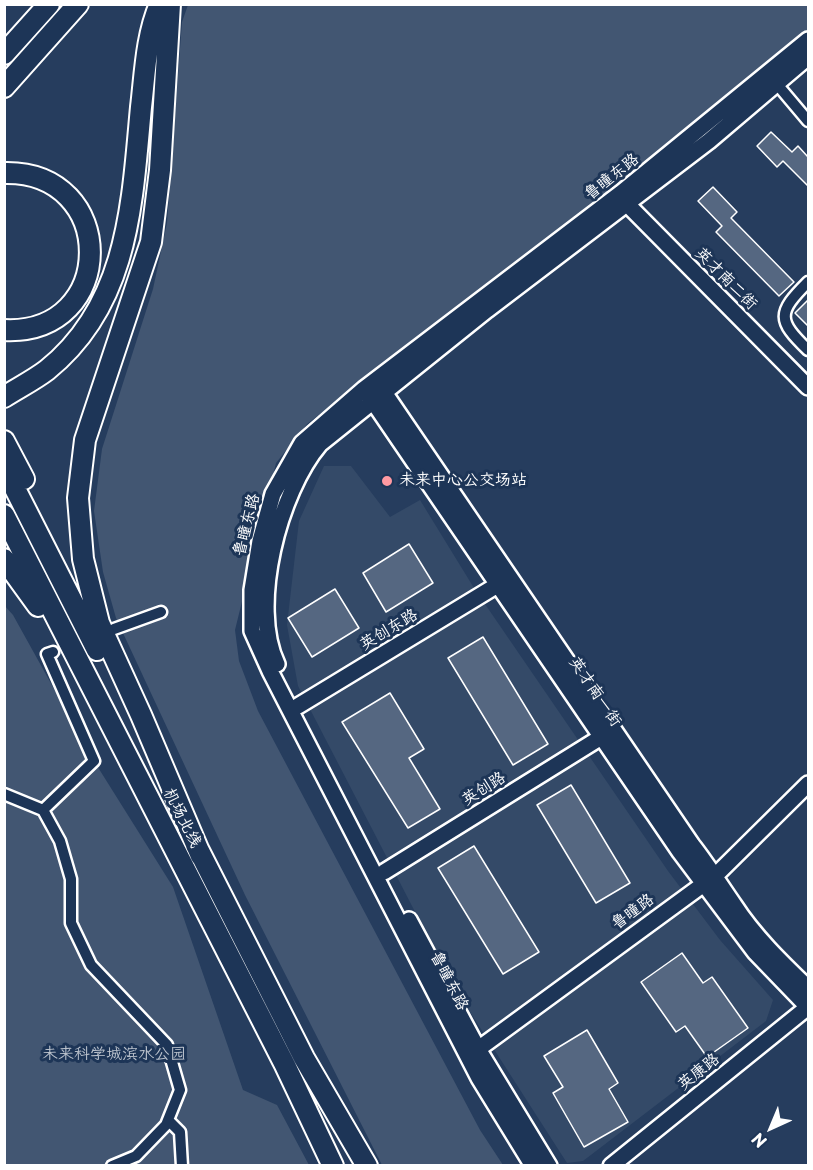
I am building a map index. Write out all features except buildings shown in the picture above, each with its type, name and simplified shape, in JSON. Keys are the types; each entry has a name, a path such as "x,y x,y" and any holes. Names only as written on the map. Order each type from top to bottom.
{"highway":[{"path":"4,54 49,4"},
{"path":"4,87 78,4"},
{"path":"4,397 47,369 84,330 106,291 123,250 137,160 145,69 154,18 160,4"},
{"path":"170,4 167,14 160,170 151,242 85,440 78,498 83,558 106,626 201,856"},
{"path":"4,173 20,173 48,181 65,194 82,212 90,236 92,256 82,290 70,306 54,319 14,330"},
{"path":"4,441 106,626"},
{"name":"机场北线","path":"4,467 304,1058 367,1166"},
{"name":"机场北线","path":"4,515 285,1065 333,1166"},
{"path":"4,559 23,582 103,708"}],"main road":[{"name":"鲁瞳东路","path":"624,199 808,40"},
{"name":"鲁瞳东路","path":"533,1166 270,671 252,631 252,590 260,541 273,494 302,443 375,391 624,199 708,141 808,57"},
{"name":"英才南二街","path":"624,199 808,387"},
{"name":"鲁瞳东路","path":"375,391 320,444 303,466 287,497 269,574 265,610 272,653 473,1053 549,1166"},
{"name":"英才南一街","path":"375,391 499,584 603,736 710,879 783,964 808,988"},
{"name":"英才南一街","path":"375,391 692,844 710,879 755,952 808,1007"},
{"name":"英创东路","path":"298,706 499,584"},
{"name":"英创路","path":"384,872 603,736"},
{"name":"鲁瞳路","path":"473,1053 710,879 808,784"},
{"name":"英康路","path":"611,1166 808,1007"}],"street":[{"path":"776,83 808,121"},
{"path":"808,282 788,302 784,324 808,350"},
{"path":"106,626 161,612"},
{"path":"43,810 94,761 47,654 53,651"},
{"path":"4,794 43,810 60,841 71,879 71,923 91,965 166,1045 180,1090 168,1120 136,1156 112,1166"},
{"path":"168,1120 180,1132 182,1166"}],"shaded area":[{"path":"324,466 351,466 390,517 420,500 474,588 668,871 720,940 773,1000 766,1021 583,1161 567,1163 454,987 298,686 287,625 299,521"}],"green space":[{"path":"188,5 808,5 808,37 307,424 276,463 235,630 239,661 258,711 480,1130 503,1165 382,1165 245,895 116,618 103,572 94,511 102,449 153,289 167,223 182,22"},
{"name":"未来科学城滨水公园","path":"4,605 13,615 94,761 173,887 243,1090 277,1105 309,1165 5,1165"}],"tunnel":[{"path":"53,652 94,636"}],"place":[{"name":"未来中心公交场站","path":"387,481"}]}
